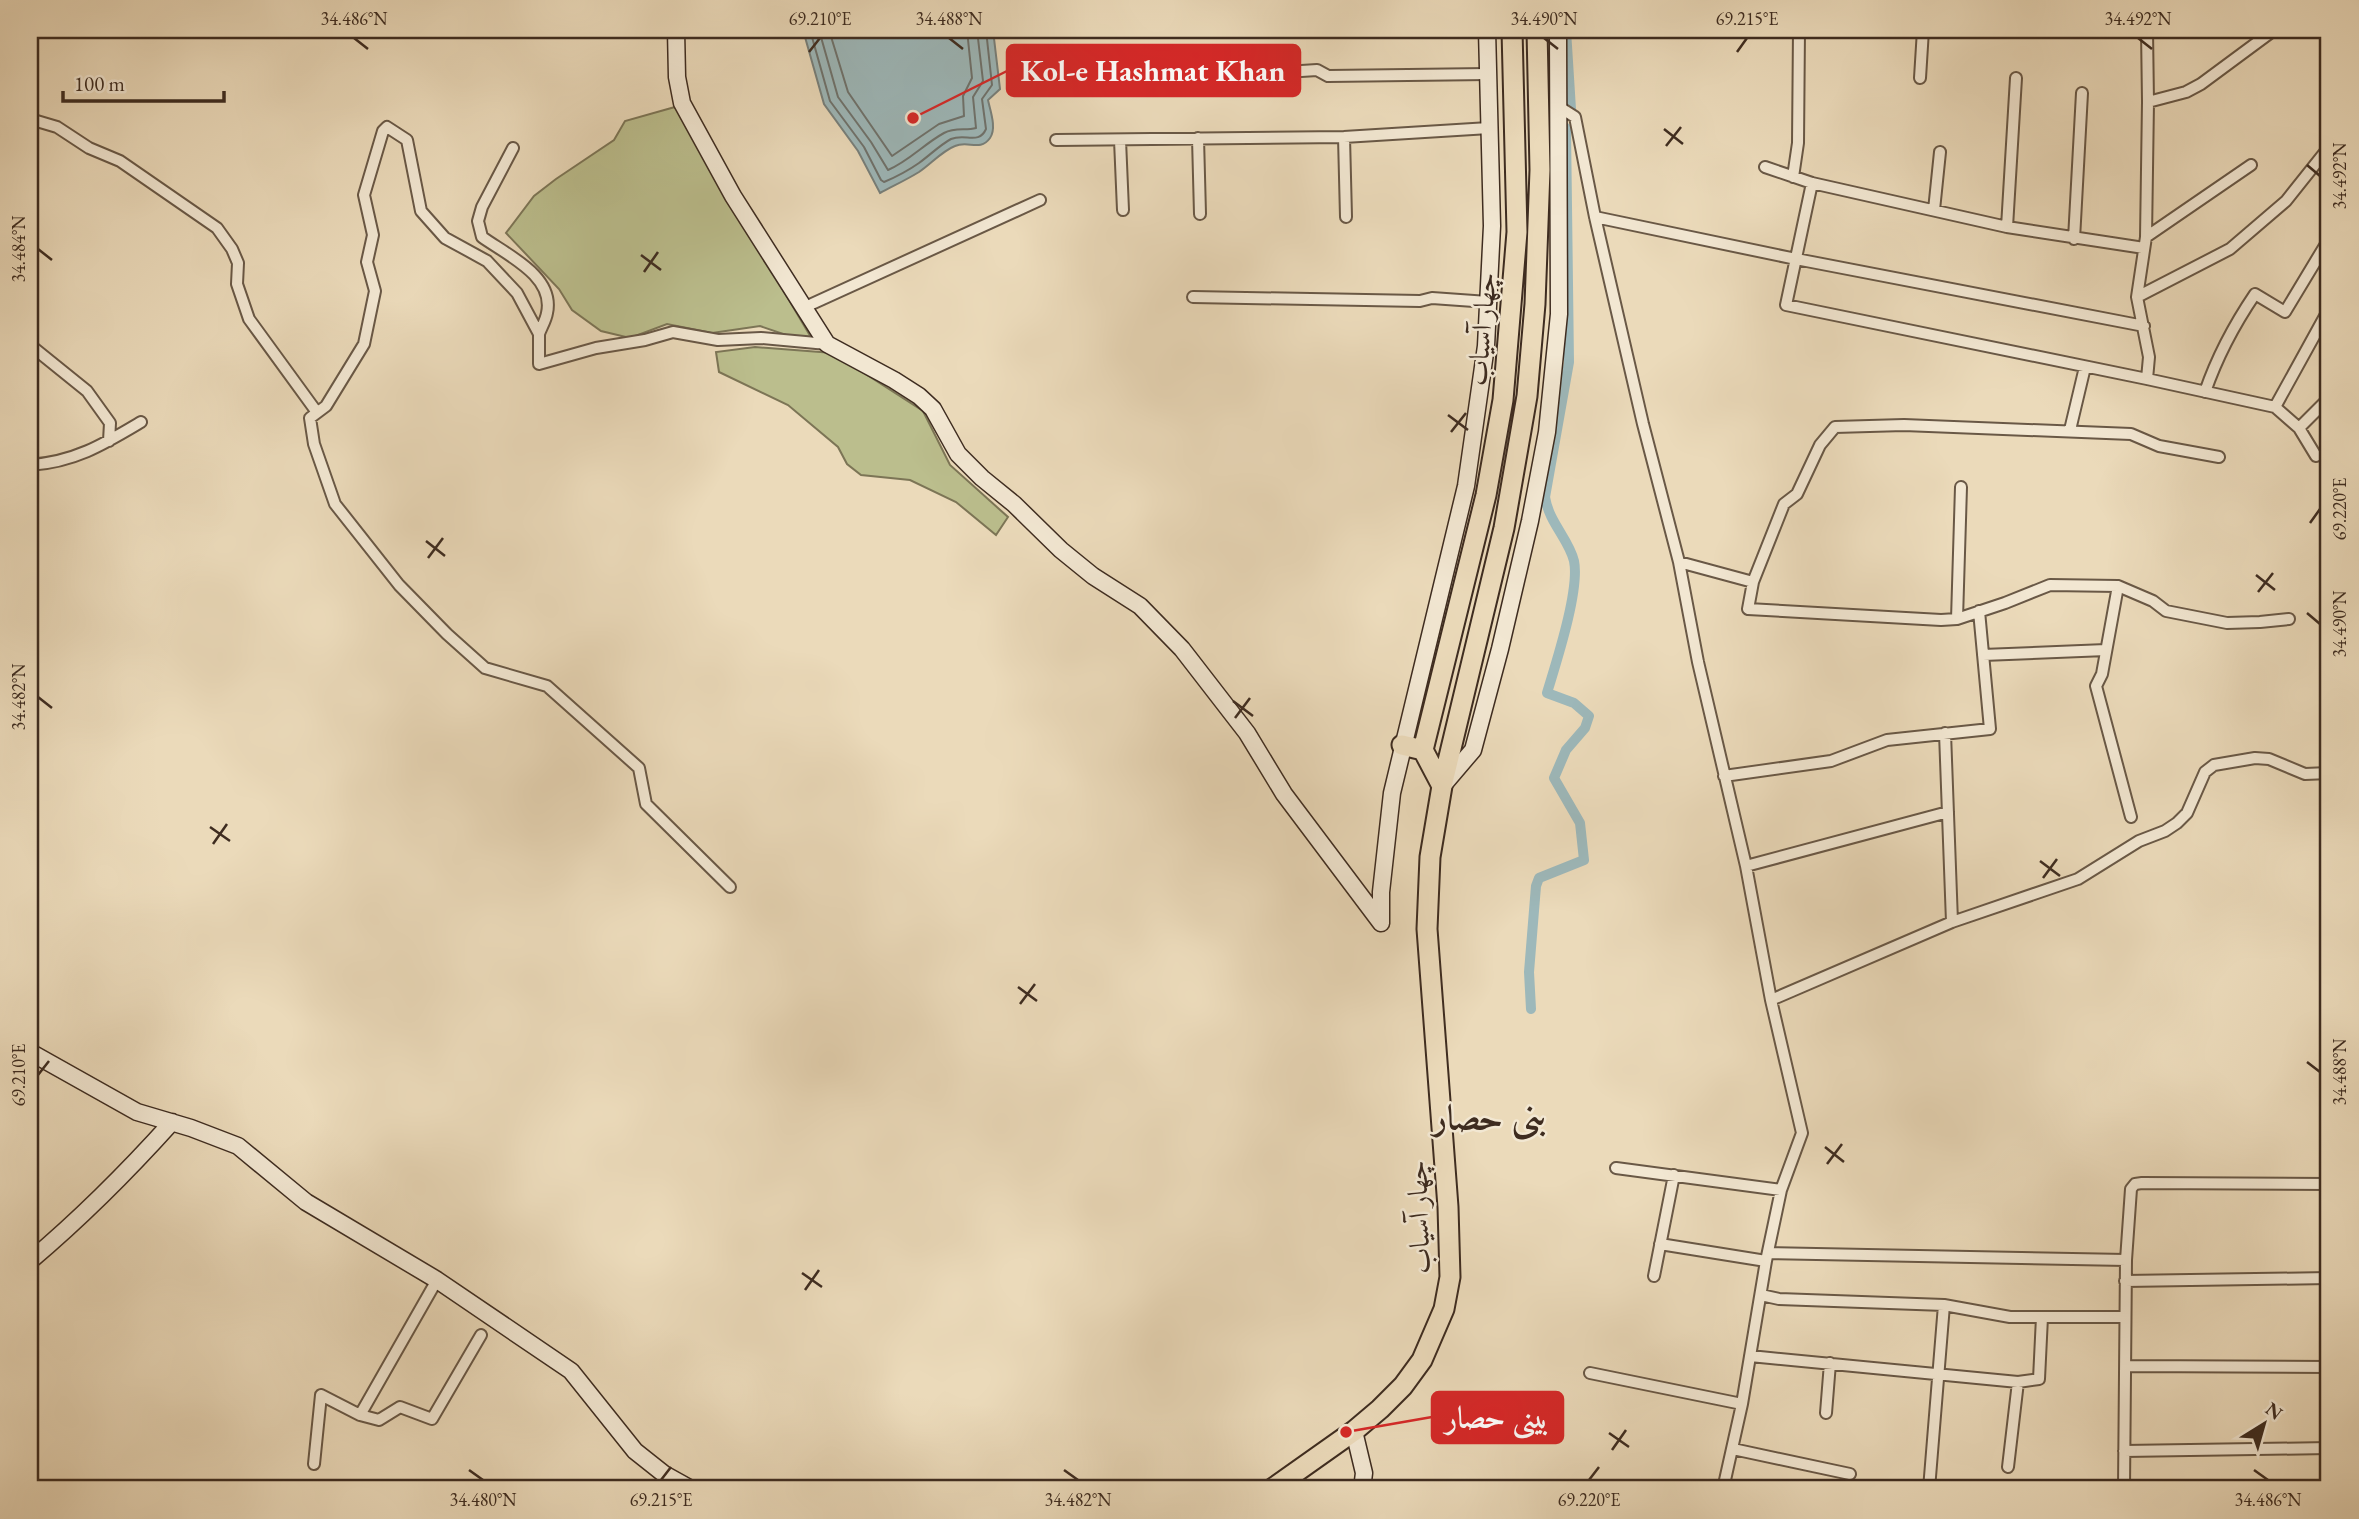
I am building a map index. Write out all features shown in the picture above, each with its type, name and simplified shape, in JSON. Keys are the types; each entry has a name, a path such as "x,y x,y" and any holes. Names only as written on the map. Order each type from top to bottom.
{"highway":[{"name":"چهار آسیاب","path":"1423,750 1486,495 1503,400 1517,232 1512,30"},
{"name":"چهار آسیاب","path":"1272,1489 1354,1431 1403,1385 1422,1360 1444,1309 1450,1278 1448,1207 1427,929 1430,857 1442,786 1504,528 1527,396 1535,304 1540,170 1537,30"},
{"path":"1402,745 1423,750 1442,786"}],"street":[{"path":"676,30 677,78 682,103 703,145 827,344"},
{"path":"513,148 482,207 478,221 482,237 513,258 541,282 547,294 547,313 539,334 539,363 596,348 645,341 673,331 718,340 761,338 827,344 919,396 933,409 958,454 982,478 1093,576 1140,606 1182,649 1247,733 1284,793 1381,923 1381,892 1392,793 1466,486 1486,346 1492,226 1487,30"},
{"path":"1442,786 1472,750 1500,649 1530,521 1547,432 1559,314 1558,30"},
{"path":"1793,177 1798,143 1799,30"},
{"path":"1920,78 1923,30"},
{"path":"2147,30 2145,242 2137,297 2149,357 2147,379"},
{"path":"2148,102 2201,85 2274,30"},
{"path":"1025,88 1317,70 1328,76 1488,74"},
{"path":"2007,227 2016,78"},
{"path":"2074,239 2082,93"},
{"path":"1539,94 1575,117 1643,424 1679,562 1698,662 1746,866 1771,1000 1790,1072 1802,1133 1781,1191 1742,1404 1723,1489"},
{"path":"30,119 57,127 89,148 120,161 217,228 238,263 237,284 249,319 316,411"},
{"path":"539,334 517,293 487,261 445,238 421,211 407,140 387,127 383,131 364,195 373,234 367,262 375,291 364,344 326,406 310,418 314,443 335,504 399,585 485,668 547,686 639,768 646,804 730,887"},
{"path":"1056,140 1344,137 1489,128"},
{"path":"1344,137 1346,217"},
{"path":"1198,138 1200,214"},
{"path":"1120,140 1123,211"},
{"path":"2137,297 2199,266 2239,242 2286,201 2329,147"},
{"path":"1934,210 1940,152"},
{"path":"1765,167 1812,183 2007,227 2074,239 2145,242 2251,165"},
{"path":"1812,183 1786,305 2275,407 2299,428 2316,456"},
{"path":"803,308 1040,200"},
{"path":"1595,217 2144,326"},
{"path":"2205,393 2213,366 2255,294 2285,312 2329,239"},
{"path":"1193,297 1420,301 1432,298 1488,302"},
{"path":"2275,407 2329,309"},
{"path":"30,345 87,391 110,424 109,441"},
{"path":"2070,430 2085,367"},
{"path":"2299,428 2329,398"},
{"path":"30,464 56,463 109,441 141,422"},
{"path":"2219,457 2159,446 2131,433 1904,425 1835,427 1820,445 1797,494 1784,503 1753,582 1748,609 1941,620 1957,619 2050,585 2118,586 2154,601 2166,611 2227,623 2290,619"},
{"path":"1957,619 1961,487"},
{"path":"1679,562 1753,582"},
{"path":"2118,586 2102,674 2096,686 2131,817"},
{"path":"1724,776 1831,761 1886,740 1990,729 1979,611"},
{"path":"1983,655 2106,650"},
{"path":"1945,733 1952,922"},
{"path":"1771,1000 1952,922 2078,880 2139,841 2165,831 2187,813 2198,782 2204,772 2214,765 2255,758 2269,759 2305,774 2329,773"},
{"path":"1746,866 1948,812"},
{"path":"30,1052 137,1112 238,1146 306,1202 437,1280 571,1371 635,1451 664,1474 691,1489"},
{"path":"30,1261 115,1185 172,1122"},
{"path":"1616,1168 1781,1191"},
{"path":"1654,1276 1674,1175"},
{"path":"2124,1489 2125,1281 2132,1189 2135,1184 2329,1184"},
{"path":"1660,1244 1767,1257 2126,1260"},
{"path":"2125,1281 2329,1278"},
{"path":"360,1415 437,1280"},
{"path":"1761,1295 1779,1299 1944,1305 2010,1317 2125,1317"},
{"path":"1929,1489 1944,1305"},
{"path":"1750,1356 2018,1382 2039,1379 2042,1317"},
{"path":"314,1464 321,1395 360,1415 379,1420 400,1407 432,1419 481,1335"},
{"path":"1826,1413 1830,1363"},
{"path":"2126,1366 2329,1367"},
{"path":"1590,1373 1742,1404"},
{"path":"2008,1467 2018,1382"},
{"path":"1354,1431 1363,1465 1362,1489"},
{"path":"2124,1451 2329,1448"},
{"path":"1733,1449 1850,1474"}],"green space":[{"path":"675,107 812,339 789,336 760,326 712,333 667,324 630,338 601,331 572,310 559,289 506,233 534,196 614,140 625,121"},
{"path":"755,347 833,353 923,411 950,465 1008,517 996,535 956,502 910,480 861,475 847,464 838,447 788,405 719,372 716,352"}],"water":[{"path":"803,30 993,30 1000,89 988,100 993,124 990,138 978,145 950,148 919,172 880,193 858,151 824,104"}],"waterway":[{"path":"1566,30 1571,109"},
{"path":"1531,1009 1529,972 1536,886 1539,878 1584,860 1580,823 1554,778 1566,750 1585,728 1589,716 1574,703 1547,693 1566,627 1575,574 1568,545 1551,515 1545,497 1569,362 1566,128"}],"place":[{"name":"Kol-e Hashmat Khan","path":"913,118"},
{"name":"بینی حصار","path":"1346,1432"}],"district":[{"name":"بنی حصار","path":"1490,1116"}]}
